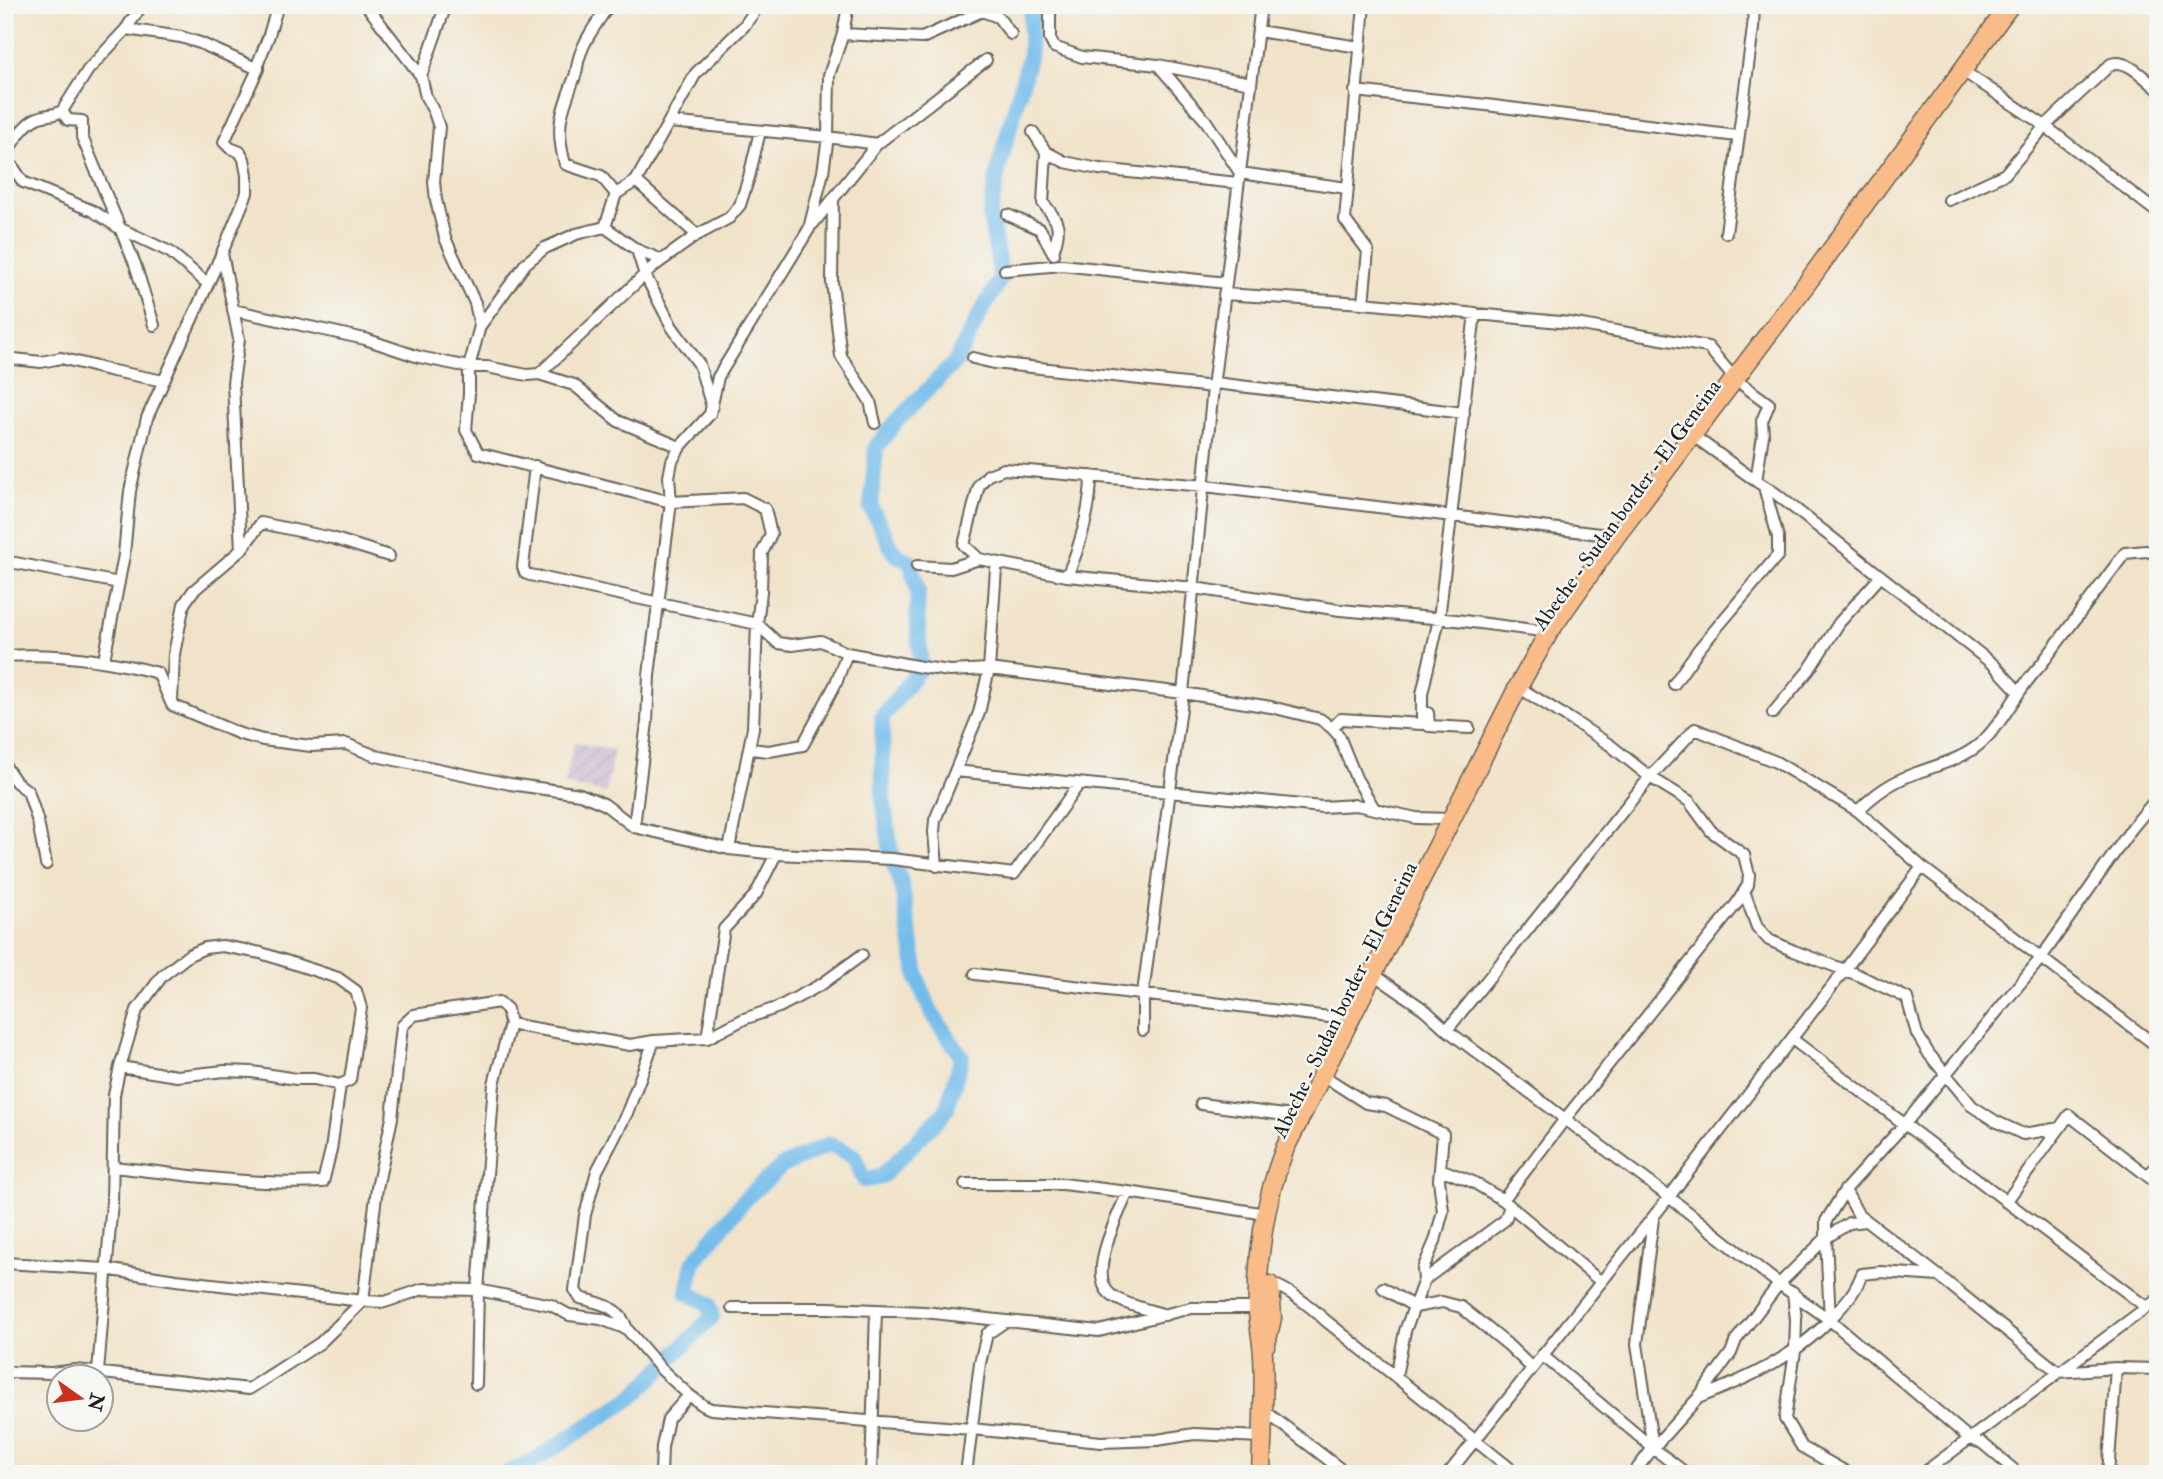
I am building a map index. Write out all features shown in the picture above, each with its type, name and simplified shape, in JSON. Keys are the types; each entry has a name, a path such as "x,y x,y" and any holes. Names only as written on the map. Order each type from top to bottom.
{"highway":[{"name":"Abeche - Sudan border - El Geneina","path":"1968,74 2010,5"},
{"name":"Abeche - Sudan border - El Geneina","path":"1261,1474 1263,1354 1258,1308 1264,1282 1276,1171 1300,1117 1379,978 1549,632 1699,440 1810,279 2023,5"},
{"name":"Abeche - Sudan border - El Geneina","path":"1522,689 1616,536 1739,382"},
{"name":"Abeche - Sudan border - El Geneina","path":"1270,1213 1294,1151 1330,1080 1372,974 1452,819 1487,758"},
{"name":"Abeche - Sudan border - El Geneina","path":"1263,1354 1272,1318 1264,1282"}],"street":[{"path":"5,154 22,130 38,117 55,115 62,111 88,69 126,29 142,5"},
{"path":"104,660 124,555 130,491 147,418 247,193 247,174 240,152 224,142 258,69 278,5"},
{"path":"366,5 421,76 426,97 431,104 439,127 434,182 436,200 445,237 475,303 480,326"},
{"path":"421,76 446,5"},
{"path":"609,5 586,41 578,60 576,76 564,103 559,139 565,164 601,177 615,194"},
{"path":"605,227 615,194 636,181 696,73 744,26 759,5"},
{"path":"809,229 823,172 828,137 829,75 843,34 848,5"},
{"path":"1051,5 1050,39 1054,47 1082,57 1158,65 1251,83"},
{"path":"1143,1030 1143,993 1183,693 1214,385 1261,5"},
{"path":"1363,303 1368,251 1346,220 1364,5"},
{"path":"1726,233 1754,5"},
{"path":"843,34 922,38 982,10 998,17 1011,34"},
{"path":"126,29 181,37 258,69"},
{"path":"1258,31 1359,47"},
{"path":"634,827 647,722 649,675 671,502 669,477 672,461 680,447 709,414 718,377 809,229 877,144 986,60"},
{"path":"1949,200 2006,174 2045,126 2110,64 2124,62 2158,89"},
{"path":"1158,65 1206,121 1239,178"},
{"path":"1968,74 2045,126 2158,213"},
{"path":"1355,92 1737,136"},
{"path":"62,111 68,120 82,121 82,137 135,264 154,326"},
{"path":"669,122 877,144"},
{"path":"539,374 662,260 697,235 729,218 740,205 760,131"},
{"path":"1033,132 1046,152 1065,162 1099,169 1347,188"},
{"path":"1046,152 1043,203 1056,218 1058,235 1053,252"},
{"path":"5,161 13,167 23,182 93,211 119,228 170,252 208,284"},
{"path":"636,181 697,235"},
{"path":"833,199 832,282 841,355 870,401 875,423"},
{"path":"1009,215 1040,229 1062,265"},
{"path":"662,260 637,250 605,227 576,234 545,248 526,263 480,326 469,367 466,430 478,453 671,502 743,498 765,509 771,534 762,553 753,728 729,849"},
{"path":"637,250 645,275 672,327 699,364 712,407"},
{"path":"222,253 239,339 233,383 241,550"},
{"path":"1005,270 1062,265 1225,288 1570,323 1708,347 1739,382 1769,404 1762,421 1760,484 1778,537 1778,555 1698,650 1674,684"},
{"path":"233,310 365,339 419,357 469,367 527,375 539,374 574,386 618,421 680,447"},
{"path":"1332,728 1341,719 1422,724 1422,694 1438,619 1475,313"},
{"path":"5,358 41,362 61,358 164,381"},
{"path":"973,358 994,363 1464,413"},
{"path":"1699,440 1776,493 1994,665 2019,692"},
{"path":"535,466 523,567 525,573 757,624 778,643 792,645 821,641 847,653 950,671 989,669 1183,693 1271,707 1320,719 1339,736 1356,778 1374,808"},
{"path":"979,559 964,545 978,485 988,475 1004,469 1205,486 1616,536"},
{"path":"1066,576 1076,555 1091,489 1091,476"},
{"path":"172,705 174,654 184,604 193,591 241,550 261,523 332,538 388,556"},
{"path":"1858,811 1874,793 1893,783 1946,764 1980,744 2125,553 2146,551 2158,554"},
{"path":"918,566 951,568 979,559 1066,576 1194,589 1340,610 1549,632"},
{"path":"5,561 119,583"},
{"path":"937,866 935,820 979,713 989,669 996,569"},
{"path":"1773,713 1810,670 1839,623 1881,576"},
{"path":"750,749 769,751 803,745 836,683 847,653"},
{"path":"5,656 104,660 158,673 172,705 240,734 311,746 346,744 376,756 510,784 580,794 604,804 634,827 729,849 776,854 892,859 1014,874 1079,785"},
{"path":"1429,661 1429,726 1469,728"},
{"path":"1424,1280 1504,1220 1506,1203 1565,1119 1737,903 1748,885 1749,875 1744,855 1711,831 1689,801 1650,777 1610,745 1522,689"},
{"path":"1447,1030 1650,777 1697,729 1776,762 1858,811 1923,866 2158,1047"},
{"path":"5,766 16,782 28,791 38,822 46,864"},
{"path":"956,771 1322,807 1356,805 1416,818 1452,819"},
{"path":"1830,1320 1826,1221 1845,1190 1904,1125 2041,958 2132,828 2158,797"},
{"path":"707,1038 724,929 756,894 776,854"},
{"path":"1448,1474 1792,1040 1923,866"},
{"path":"1744,891 1757,927 1769,940 1907,998 1917,1034 1929,1054 1972,1106 2023,1134 2060,1128"},
{"path":"99,1364 113,1202 114,1095 120,1067 137,1010 162,976 189,955 205,948 222,946 261,953 345,982 356,991 361,1008 350,1080 340,1085 314,1079 284,1078 251,1072 225,1071 177,1076 120,1067"},
{"path":"510,1024 630,1045 707,1038 744,1019 789,1002 822,984 862,955"},
{"path":"975,974 1355,1020"},
{"path":"1379,978 1426,1010 1447,1030 1830,1320 1970,1439 1982,1443 2019,1474"},
{"path":"116,1374 249,1389 320,1343 363,1301 377,1188 392,1118 402,1026 415,1016 499,1003 507,1009 510,1024 494,1084 478,1290 477,1384"},
{"path":"1792,1040 2146,1307"},
{"path":"654,1041 628,1113 597,1171 584,1215 575,1290 580,1298 608,1304 624,1320 627,1329 662,1370 704,1406 711,1409 1101,1442 1157,1440 1194,1434 1262,1437"},
{"path":"1330,1080 1366,1103 1386,1106 1443,1134 1439,1180 1443,1210 1435,1241 1423,1269 1424,1280 1405,1331 1396,1376"},
{"path":"113,1167 230,1179 323,1182 331,1150 340,1085"},
{"path":"1201,1104 1300,1117"},
{"path":"2006,1202 2069,1115 2153,1180 2158,1164"},
{"path":"1440,1169 1473,1182 1506,1203 1600,1281"},
{"path":"965,1184 1063,1184 1270,1213"},
{"path":"1845,1190 1858,1214 1866,1221 2058,1372 2158,1368"},
{"path":"1128,1192 1106,1250 1101,1278 1108,1293 1118,1299 1166,1315"},
{"path":"1653,1217 1637,1345 1653,1448"},
{"path":"1633,1474 1698,1398 1731,1353 1736,1340 1779,1284 1826,1238 1849,1223 1866,1221"},
{"path":"5,1263 105,1269 176,1280 363,1301 385,1302 423,1289 478,1290 551,1305 569,1315 601,1319 627,1329"},
{"path":"1698,1398 1749,1378 1795,1351 1830,1320 1856,1291 1862,1274 1881,1272 1938,1276"},
{"path":"1264,1282 1310,1305 1517,1474"},
{"path":"1383,1288 1415,1307 1443,1302 1461,1307 1532,1368"},
{"path":"1793,1292 1795,1351 1785,1419 1802,1447 1850,1474"},
{"path":"1922,1474 2158,1299"},
{"path":"732,1308 924,1312 1099,1331 1191,1308 1258,1308"},
{"path":"871,1474 876,1310"},
{"path":"966,1474 980,1363 987,1335 1006,1321"},
{"path":"1542,1355 1687,1474"},
{"path":"2108,1474 2116,1368"},
{"path":"5,1372 46,1373"},
{"path":"661,1474 662,1447 668,1419 689,1395"},
{"path":"1262,1409 1348,1474"}],"shaded area":[{"path":"574,742 614,750 606,793 565,785"}],"waterway":[{"path":"506,1474 533,1461 633,1397 712,1317 709,1304 688,1293 693,1263 746,1198 782,1166 830,1144 854,1156 864,1180 881,1177 946,1111 962,1057 932,1014 918,980 901,882 892,859 883,798 882,717 921,667 918,590 910,562 895,554 871,508 876,447 896,422 956,361 1001,278 990,215 999,166 1030,54 1031,5"}]}
